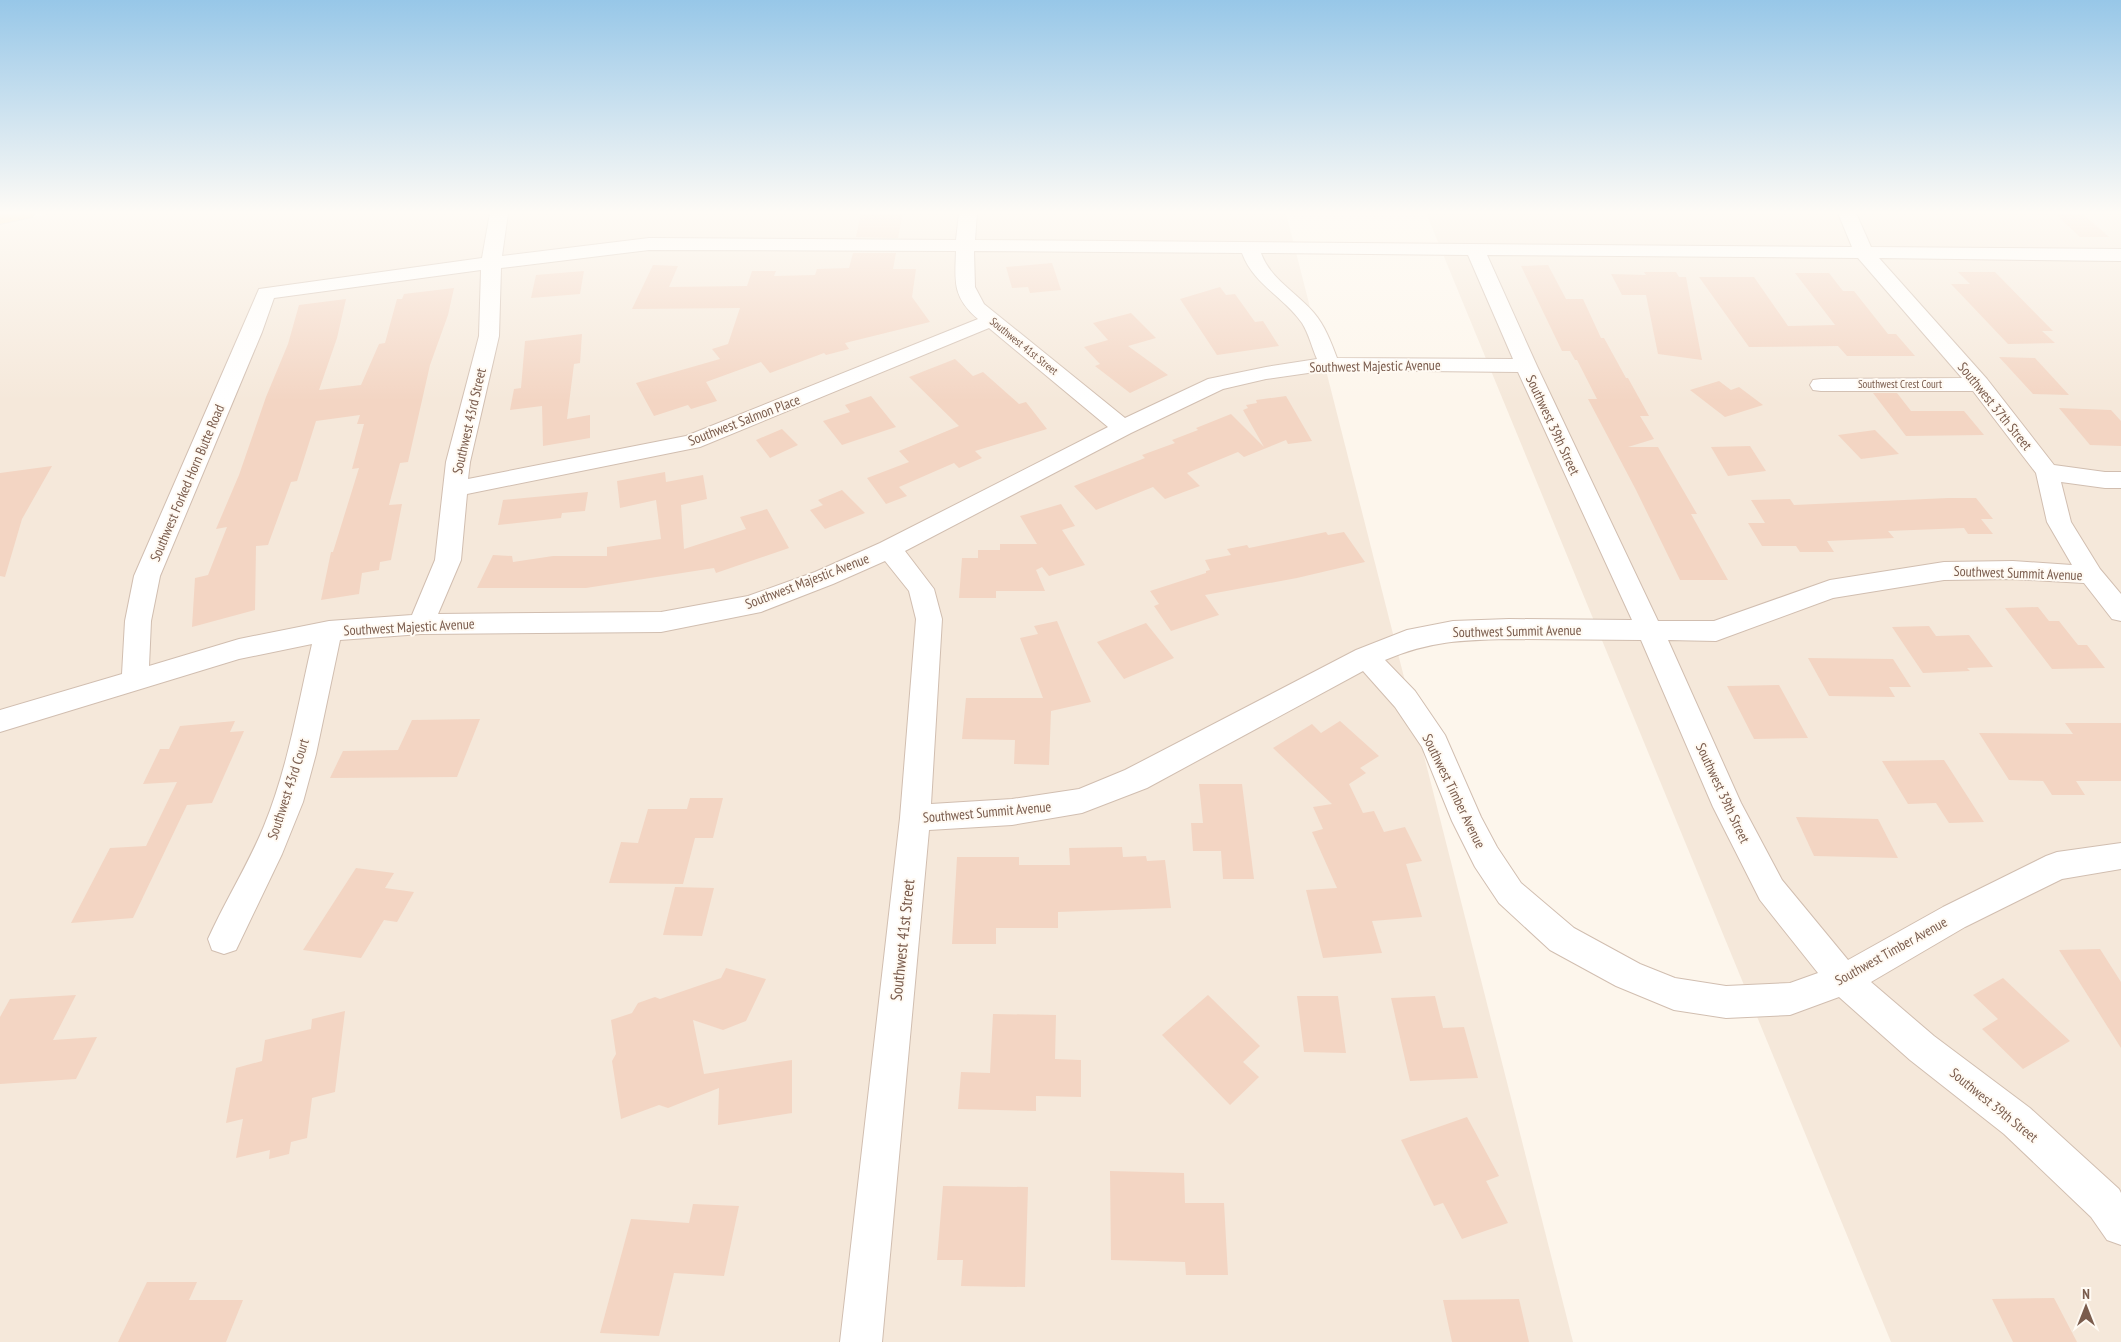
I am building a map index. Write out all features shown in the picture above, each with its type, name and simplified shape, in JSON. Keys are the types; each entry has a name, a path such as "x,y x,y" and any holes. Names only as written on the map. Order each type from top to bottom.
{"street":[{"name":"Southwest Forked Horn Butte Road","path":"135,680 138,622 147,576 252,332 266,294 399,276"},
{"name":"Southwest 43rd Street","path":"421,624 448,560 458,462 489,336 491,276"},
{"name":"Southwest 41st Street","path":"965,276 965,287 976,307 1123,428"},
{"path":"1265,276 1309,320 1329,364"},
{"name":"Southwest 39th Street","path":"1486,276 1526,366 1650,631 1728,807 1772,890 1844,980 1922,1048 2017,1121 2105,1203 2121,1226"},
{"name":"Southwest 37th Street","path":"1884,276 1979,384 2047,472 2059,522 2091,575 2121,612"},
{"name":"Southwest Salmon Place","path":"455,489 692,442 992,320"},
{"name":"Southwest Majestic Avenue","path":"0,720 238,649 329,631 421,624 661,622 752,605 824,578 889,549 1123,428 1216,384 1266,372 1329,364 1526,366"},
{"name":"Southwest Crest Court","path":"1821,384 1979,384"},
{"path":"2047,472 2104,480 2121,480"},
{"name":"Southwest 41st Street","path":"861,1342 915,818 929,619 921,589 889,549"},
{"name":"Southwest Summit Avenue","path":"915,818 1012,812 1082,801 1136,778 1366,657 1407,640 1453,631 1509,628 1716,632 1830,589 1944,571 2014,570 2091,575"},
{"name":"Southwest 43rd Court","path":"224,939 279,826 301,757 329,631"},
{"name":"Southwest Timber Avenue","path":"1366,657 1405,699 1435,743 1467,821 1486,857 1510,893 1562,939 1628,975 1674,994 1726,1002 1790,999 1844,980 1954,917 2057,866 2121,856"}],"shaded area":[{"path":"0,276 1302,276 1573,1342 0,1342"},
{"path":"1452,276 2121,276 2121,1342 1891,1342"}],"building":[{"path":"536,276 583,276 580,294 531,298"},
{"path":"648,276 674,276 669,287 747,286 750,276 915,276 912,297 930,322 845,343 849,349 826,355 824,353 770,373 761,362 706,382 717,401 691,409 688,405 654,416 636,383 720,359 712,349 728,344 740,308 632,309"},
{"path":"1008,276 1056,276 1061,290 1030,293 1028,287 1012,288"},
{"path":"1526,276 1554,276 1566,299 1583,299 1601,338 1604,338 1649,416 1640,416 1654,439 1628,447 1658,447 1697,514 1691,514 1728,580 1680,580 1636,490 1588,399 1597,399 1577,360 1575,360 1570,351 1562,351"},
{"path":"1612,276 1686,277 1702,360 1658,354 1646,295 1622,295"},
{"path":"1797,276 1831,276 1843,291 1854,291 1888,334 1896,334 1915,356 1847,356 1838,346 1749,347 1699,277 1754,277 1788,326 1835,325"},
{"path":"1962,276 1999,276 2053,331 2042,331 2055,343 2008,344 1951,284 1970,284"},
{"path":"1220,287 1226,295 1235,294 1255,322 1263,321 1279,346 1217,355 1180,299"},
{"path":"454,288 448,315 430,365 408,462 400,463 389,505 402,504 391,560 380,562 379,570 362,573 359,594 321,600 331,552 333,552 359,468 352,469 364,424 357,424 360,415 316,421 297,481 291,482 268,545 256,546 255,610 192,627 195,578 208,575 227,527 216,529 239,475 266,397 288,344 299,305 346,299 337,338 319,390 361,385 379,344 385,343 397,299 402,299 404,294"},
{"path":"1131,313 1156,338 1128,346 1168,375 1130,393 1095,366 1100,364 1084,347 1108,340 1093,323"},
{"path":"582,334 580,363 574,364 567,419 590,415 590,438 543,446 542,406 510,410 514,389 521,388 525,341"},
{"path":"1999,357 2035,358 2069,395 2033,394"},
{"path":"955,359 973,376 983,372 1019,404 1026,402 1047,429 975,451 982,458 959,468 954,463 899,487 907,496 886,504 867,478 909,462 899,451 959,426 909,377"},
{"path":"1719,381 1731,390 1739,387 1763,405 1725,417 1690,390"},
{"path":"1873,393 1897,393 1911,411 1964,411 1984,435 1906,436"},
{"path":"871,396 896,427 842,445 823,421 850,412 845,405"},
{"path":"1286,396 1312,441 1288,444 1286,440 1244,457 1238,452 1187,473 1200,486 1165,499 1153,487 1096,510 1074,486 1145,458 1142,455 1175,443 1172,440 1231,414 1264,447 1243,410 1248,408 1246,405 1257,403 1256,400"},
{"path":"2059,408 2111,410 2121,421 2121,446 2090,445"},
{"path":"782,429 798,445 770,458 756,440"},
{"path":"1875,430 1899,454 1861,459 1838,435"},
{"path":"1750,446 1766,471 1728,476 1711,447"},
{"path":"52,466 22,519 5,577 0,576 0,473"},
{"path":"665,472 666,482 703,475 707,499 681,505 684,549 746,529 740,517 767,509 789,548 716,573 714,568 586,588 477,588 493,555 512,556 513,562 553,556 607,556 607,547 661,539 656,500 620,508 617,481"},
{"path":"842,490 865,513 825,529 810,510 823,505 818,500"},
{"path":"588,492 585,511 562,513 561,518 498,525 503,500"},
{"path":"1976,498 1993,519 1981,519 1993,534 1968,534 1964,528 1888,531 1894,538 1827,541 1834,552 1800,552 1796,546 1762,546 1748,523 1765,523 1751,500 1790,499 1794,505"},
{"path":"1061,504 1075,526 1062,530 1085,565 1049,576 1042,567 1036,570 1045,591 996,591 996,598 959,598 962,558 978,558 978,550 1000,550 1000,544 1037,544 1020,516"},
{"path":"1326,532 1328,535 1344,532 1365,562 1297,578 1205,595 1219,615 1171,631 1154,606 1159,604 1150,591 1206,573 1206,571 1210,570 1205,560 1231,555 1227,549 1247,545 1249,548"},
{"path":"2038,607 2049,621 2059,621 2078,645 2087,645 2105,668 2052,669 2005,608"},
{"path":"1057,621 1091,702 1051,711 1049,765 1014,764 1015,740 962,739 966,698 1043,698 1020,638 1038,634 1034,626"},
{"path":"1146,623 1174,658 1124,679 1097,642"},
{"path":"1929,626 1936,636 1969,635 1993,667 1967,668 1970,671 1923,673 1892,627"},
{"path":"1808,658 1893,659 1911,687 1889,687 1895,697 1829,696"},
{"path":"1779,685 1808,738 1754,739 1727,686"},
{"path":"480,719 457,777 330,778 343,751 398,750 412,720"},
{"path":"235,721 230,732 244,731 212,803 187,805 133,918 71,923 110,848 146,846 177,782 143,784 160,749 169,749 180,726"},
{"path":"1340,721 1379,756 1360,768 1366,773 1349,784 1363,813 1374,811 1384,832 1405,827 1422,861 1406,864 1422,917 1372,921 1382,953 1323,958 1306,890 1337,888 1312,832 1323,829 1313,807 1332,804 1273,748 1312,724 1321,733"},
{"path":"2065,723 2121,723 2121,781 2076,781 2085,795 2052,795 2043,781 2009,780 1979,733 2073,734"},
{"path":"1944,760 1984,822 1949,823 1936,803 1908,804 1882,761"},
{"path":"1199,784 1242,784 1254,879 1223,879 1221,851 1193,851 1191,823 1203,823"},
{"path":"690,798 723,798 713,838 695,838 683,884 609,883 621,842 638,843 648,809 687,809"},
{"path":"1796,817 1878,819 1898,858 1814,856"},
{"path":"1122,847 1123,857 1146,856 1147,861 1165,860 1171,908 1058,912 1058,928 996,928 996,944 952,944 957,857 1019,857 1019,865 1070,865 1069,848"},
{"path":"356,868 394,873 385,888 414,892 397,922 384,920 361,958 303,950"},
{"path":"675,887 714,888 702,936 663,935"},
{"path":"2100,949 2121,982 2121,1048 2059,950"},
{"path":"726,968 766,979 746,1021 723,1030 693,1020 704,1074 792,1060 792,1113 718,1125 719,1088 668,1108 659,1105 621,1119 612,1061 616,1054 611,1020 632,1013 638,1003 655,997 660,999 721,978"},
{"path":"2003,978 2070,1041 2023,1069 1982,1029 1998,1019 1973,995"},
{"path":"76,995 53,1040 97,1037 76,1079 0,1084 0,1017 10,999"},
{"path":"1208,995 1260,1046 1243,1062 1259,1077 1230,1105 1162,1035"},
{"path":"1297,996 1338,996 1346,1053 1304,1052"},
{"path":"1435,996 1443,1028 1464,1027 1478,1078 1410,1081 1391,998"},
{"path":"345,1011 335,1092 312,1098 307,1138 291,1142 289,1154 269,1159 270,1150 236,1158 243,1119 226,1123 236,1068 262,1061 265,1040 311,1029 312,1019"},
{"path":"993,1014 1056,1015 1055,1059 1081,1060 1081,1097 1036,1096 1036,1111 958,1109 961,1072 990,1073"},
{"path":"1467,1117 1499,1176 1486,1181 1508,1223 1462,1239 1443,1203 1434,1206 1401,1140"},
{"path":"1110,1171 1184,1173 1185,1203 1224,1203 1228,1275 1186,1275 1185,1262 1111,1260"},
{"path":"943,1186 1028,1187 1025,1287 961,1286 963,1260 937,1260"},
{"path":"693,1204 739,1206 724,1276 674,1273 659,1336 600,1333 631,1219 689,1223"},
{"path":"147,1282 197,1282 189,1300 243,1300 226,1342 118,1342"},
{"path":"2054,1298 2077,1342 2013,1342 1992,1299"},
{"path":"1519,1299 1529,1342 1452,1342 1443,1300"}]}
